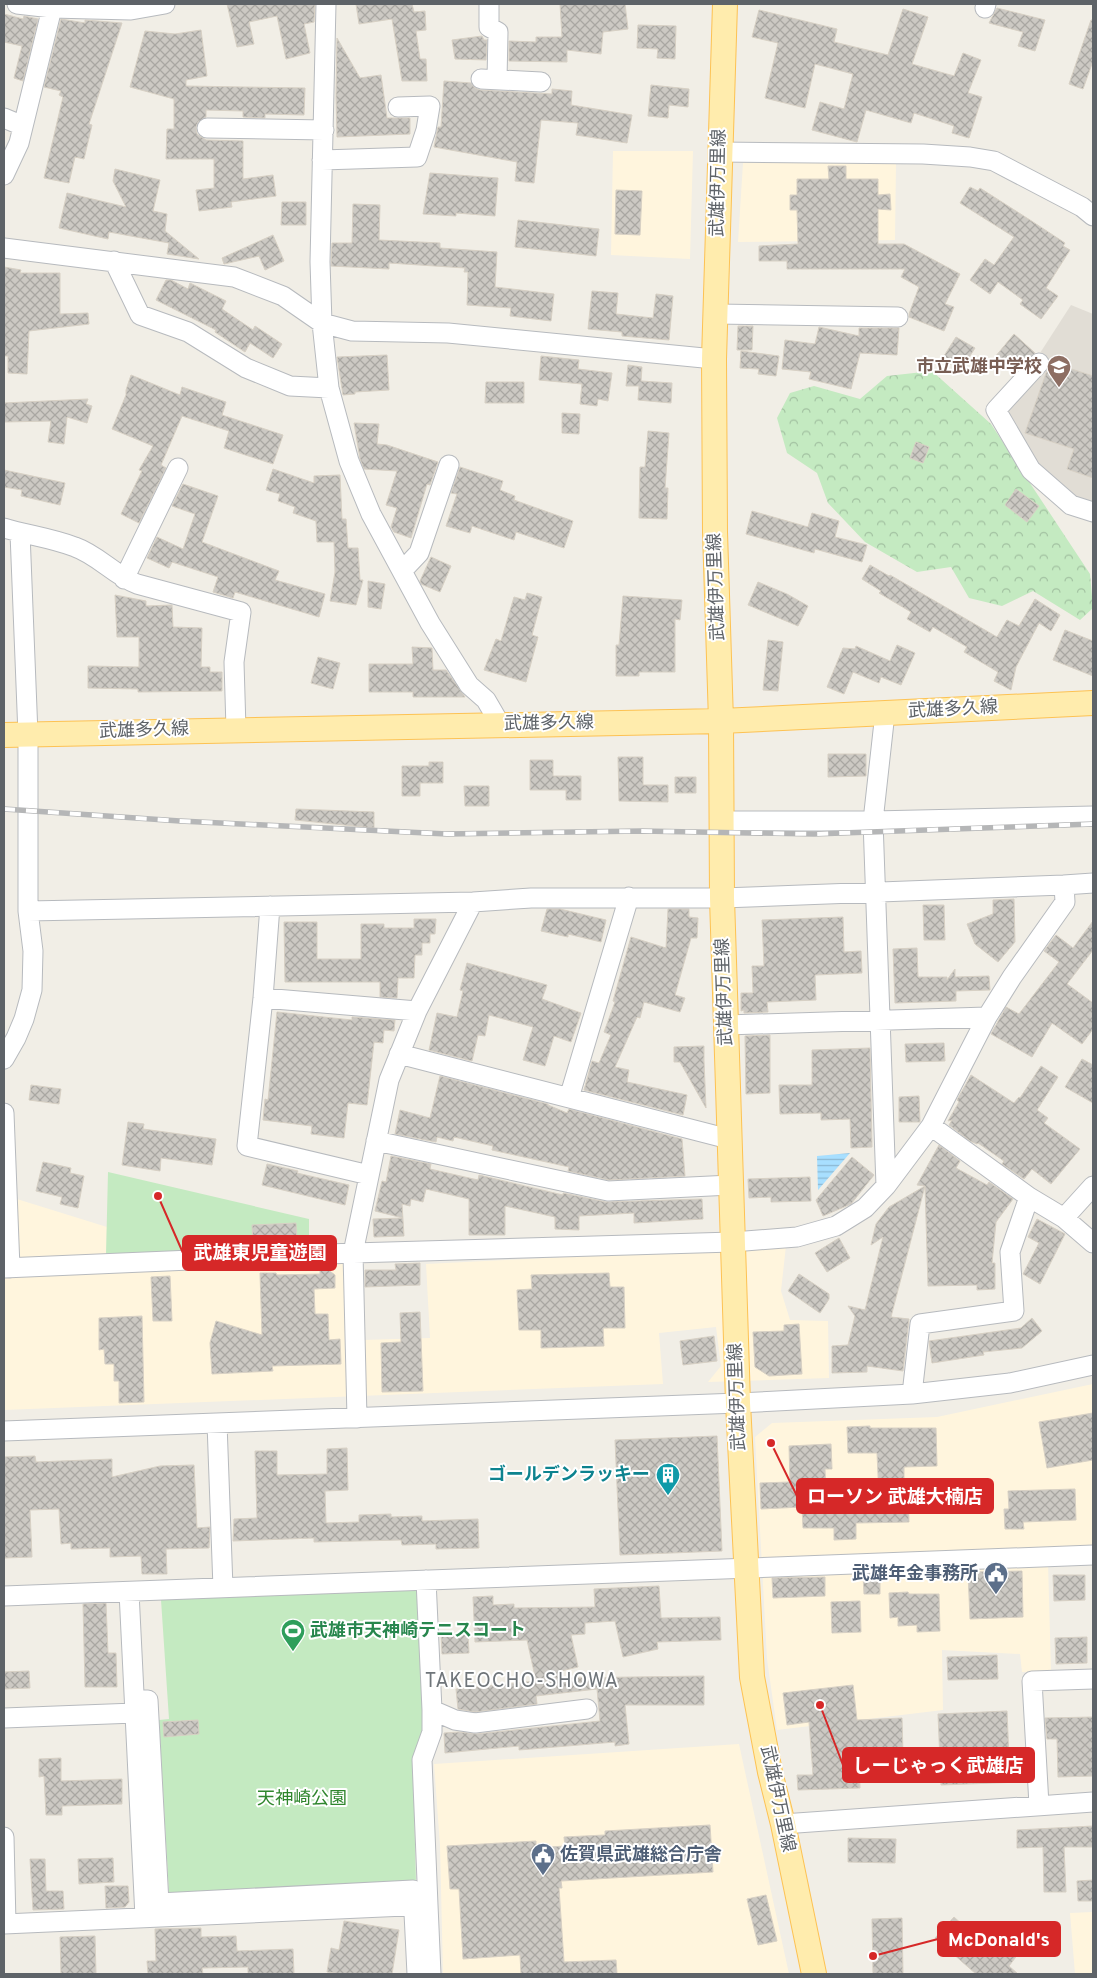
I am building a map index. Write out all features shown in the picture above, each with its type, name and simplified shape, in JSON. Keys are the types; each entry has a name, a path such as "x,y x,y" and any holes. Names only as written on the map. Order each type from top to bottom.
{"main road":[{"name":"武雄伊万里線","path":"725,4 714,360 715,551 721,721 722,898 738,1403 752,1677 770,1772 783,1824 814,1974"},
{"name":"武雄多久線","path":"4,735 721,721 1093,703"}],"street":[{"path":"17,4 131,10 165,4"},
{"path":"326,4 320,262 322,323 329,388 349,461 371,514 430,623 469,686 486,700 500,724"},
{"path":"489,4 489,27 498,32 489,79 541,82"},
{"path":"4,175 19,143 53,6"},
{"path":"322,160 417,157 426,130 430,106 398,106"},
{"path":"4,118 23,126"},
{"path":"207,128 324,130"},
{"path":"719,152 923,154 970,157 994,161 1082,207 1093,216"},
{"path":"4,248 234,277 284,296 322,323 352,330 448,332 714,360"},
{"path":"114,261 140,315 188,332 246,368 290,386 329,388"},
{"path":"716,314 898,316"},
{"path":"1039,362 996,410 1031,470 1071,505 1093,512"},
{"path":"402,571 419,553 449,465"},
{"path":"124,579 178,468"},
{"path":"4,1059 24,1019 32,990 32,951 28,912 28,735 12,530 75,547 92,556 124,579 137,584 241,612 234,662 236,729"},
{"path":"885,713 873,821 886,1186"},
{"path":"722,821 873,821 1093,816"},
{"path":"28,912 473,902 531,898 722,898 1093,883"},
{"path":"4,1113 7,1268 353,1253 733,1242 797,1237 836,1226 865,1208 886,1186 931,1126 987,1017 1012,977 1065,902 1064,884"},
{"path":"569,1098 629,897"},
{"path":"357,1418 353,1253 389,1080 417,1011 473,902"},
{"path":"270,906 263,998 247,1146 369,1175"},
{"path":"263,998 417,1011"},
{"path":"726,1025 987,1017"},
{"path":"399,1054 730,1139"},
{"path":"931,1126 1029,1197 1064,1218 1093,1243"},
{"path":"376,1141 608,1191 731,1185"},
{"path":"1064,1218 1093,1186"},
{"path":"912,1394 920,1324 1014,1311 1010,1252 1029,1197"},
{"path":"4,1431 738,1403 912,1394 1010,1383 1093,1364"},
{"path":"217,1423 223,1588"},
{"path":"4,1596 1093,1555"},
{"path":"417,1974 422,1760 432,1732 426,1580"},
{"path":"129,1592 145,1917"},
{"path":"1039,1805 1032,1682 1093,1679"},
{"path":"4,1718 135,1705 148,1700 159,1902 413,1890 419,1905 431,1974"},
{"path":"4,1706 135,1705"},
{"path":"432,1710 455,1720 476,1723 587,1709"},
{"path":"783,1824 1093,1802"},
{"path":"4,1837 5,1924 419,1905"}],"shaded area":[{"path":"613,151 693,151 690,259 611,255"},
{"path":"896,162 895,240 738,242 743,163"},
{"name":"市立武雄中学校","path":"1071,305 1093,314 1093,503 1077,498 1037,466 1004,409"},
{"path":"4,1195 107,1227 106,1254 361,1249 362,1340 430,1338 426,1264 786,1246 781,1291 790,1320 828,1321 829,1378 708,1382 721,1366 716,1327 659,1333 663,1384 4,1410"},
{"path":"1093,1384 1093,1561 1048,1562 1051,1672 1022,1672 1020,1654 942,1650 943,1710 777,1730 767,1659 755,1437 772,1423 937,1417"},
{"path":"739,1744 789,1974 443,1974 440,1845 434,1764"},
{"path":"1093,1912 1093,1974 1075,1974 1070,1913"}],"green space":[{"path":"932,371 991,424 1090,574 1093,608 1080,620 1033,591 1002,606 969,598 951,567 917,572 865,542 828,503 817,473 787,453 777,418 790,393 814,386 860,399 887,376"},
{"path":"108,1172 309,1219 309,1248 106,1255"},
{"name":"天神崎公園","path":"419,1587 425,1726 413,1765 416,1883 169,1893 159,1720 169,1719 161,1600"}],"water":[{"path":"850,1153 818,1190 817,1156"}],"building":[{"path":"227,4 315,4 314,22 304,24 310,53 286,59 277,16 249,22 254,44 237,47"},
{"path":"356,4 412,4 414,12 425,11 426,30 416,31 420,59 426,59 427,81 402,81 392,19 359,24"},
{"path":"560,4 625,4 628,29 603,32 601,54 567,50 567,62 509,61 509,41 536,42 536,37 562,37"},
{"path":"997,8 1045,20 1035,51 1018,46 1023,32 989,23"},
{"path":"903,9 928,17 912,64 954,76 963,53 981,60 968,93 982,97 969,138 952,133 954,126 914,113 911,123 866,110 857,142 812,130 820,102 844,109 853,74 815,64 805,108 765,98 778,43 752,37 759,10 837,29 834,42 888,55"},
{"path":"4,14 23,19 24,16 38,19 23,81 14,78 22,46 4,42"},
{"path":"61,19 85,23 85,20 122,23 89,124 92,125 84,159 75,157 69,183 44,178 63,97 59,95 61,91 44,87"},
{"path":"1091,20 1093,20 1093,61 1083,89 1069,84"},
{"path":"638,25 676,26 675,59 657,58 658,49 637,48"},
{"path":"201,30 207,76 186,80 186,86 305,88 304,115 265,114 265,118 243,117 243,111 206,110 206,117 198,122 196,127 197,134 206,140 243,141 243,179 273,175 276,196 231,202 232,207 199,211 196,190 214,188 214,159 166,159 167,129 174,129 174,99 130,87 145,31 175,34"},
{"path":"482,36 484,40 487,40 486,60 455,59 452,40"},
{"path":"337,38 360,78 381,75 387,118 410,118 410,134 337,137"},
{"path":"444,81 471,83 480,90 552,94 552,89 572,91 571,105 632,115 627,143 576,135 578,123 541,120 534,183 515,181 517,162 434,147 438,127 441,127"},
{"path":"651,85 689,89 688,107 669,105 668,118 648,116"},
{"path":"828,166 846,166 846,179 878,179 878,195 890,194 891,210 878,209 878,244 904,244 960,274 945,304 954,307 944,331 909,317 919,287 901,277 905,269 787,269 787,261 759,261 759,246 798,244 797,210 790,210 790,195 797,195 797,179 829,179"},
{"path":"115,169 160,180 153,211 167,214 165,231 199,259 167,254 169,243 109,232 108,239 59,228 67,193 126,207 113,181"},
{"path":"430,173 498,178 495,216 456,213 456,216 423,214"},
{"path":"970,187 978,191 980,188 1065,243 1063,246 1070,250 1046,288 1058,296 1041,319 1020,304 1023,300 998,282 990,294 970,280 985,259 994,265 1014,237 960,203"},
{"path":"616,190 642,191 640,235 615,234"},
{"path":"282,202 306,202 306,225 281,225"},
{"path":"353,204 380,205 379,240 440,243 440,248 497,252 495,287 554,294 551,321 510,316 511,308 467,305 468,272 464,272 465,268 389,263 389,269 331,266 332,243 352,243"},
{"path":"518,220 599,229 596,256 515,247"},
{"path":"273,235 284,261 265,270 259,256 224,264 222,258"},
{"path":"4,267 21,270 20,273 60,273 60,314 88,313 89,324 29,331 27,374 8,373 8,356 4,356"},
{"path":"166,280 171,280 188,289 190,283 226,301 222,309 253,330 255,326 282,344 273,358 250,343 245,352 215,332 216,330 156,300"},
{"path":"592,291 618,293 616,314 653,318 656,294 673,296 669,340 622,336 622,332 588,329"},
{"path":"738,326 753,326 752,350 737,350"},
{"path":"819,327 859,336 859,328 899,328 897,355 860,353 851,389 809,379 811,372 782,369 785,340 815,344"},
{"path":"1014,334 1035,353 1014,374 995,357"},
{"path":"956,337 975,348 961,370 942,359"},
{"path":"741,351 779,356 776,376 758,374 759,369 740,368"},
{"path":"387,355 389,390 355,392 355,394 343,395 337,357"},
{"path":"541,356 579,360 578,369 612,373 608,401 598,399 597,406 580,404 582,384 539,380"},
{"path":"1050,362 1093,376 1093,478 1067,469 1074,449 1025,433"},
{"path":"628,365 642,367 641,381 672,383 671,403 638,400 639,386 626,386"},
{"path":"131,375 180,395 182,387 226,402 222,415 283,435 273,464 224,448 229,431 182,416 161,465 166,468 139,523 121,514 142,471 139,470 153,446 112,429 126,395"},
{"path":"486,382 524,382 524,403 485,403"},
{"path":"88,399 86,404 92,406 87,423 67,417 64,444 48,442 51,421 4,422 4,403"},
{"path":"562,413 580,414 579,434 562,433"},
{"path":"354,423 379,424 377,444 387,445 438,462 430,485 427,484 411,538 394,532 391,527 397,508 386,505 397,471 364,469 360,459"},
{"path":"648,431 669,433 665,488 668,488 667,519 639,518 640,467 645,467"},
{"path":"916,442 929,447 923,463 910,458"},
{"path":"460,467 503,481 500,490 515,496 514,500 573,521 564,548 516,532 514,540 472,526 470,533 446,526 457,494 451,493"},
{"path":"273,469 314,483 314,476 340,475 342,519 346,519 348,548 358,548 360,580 363,580 356,605 330,601 335,572 334,542 317,542 316,521 293,513 295,507 278,501 280,494 266,490"},
{"path":"4,470 65,483 60,505 21,496 22,490 4,487"},
{"path":"183,484 218,496 202,542 279,571 275,580 325,594 319,617 235,592 233,598 213,592 218,577 172,562 169,568 147,558 157,537 183,549 195,514 172,506"},
{"path":"1016,489 1039,506 1027,522 1005,505"},
{"path":"752,511 808,527 812,513 839,521 835,537 867,545 862,562 815,549 814,553 746,534"},
{"path":"431,557 451,566 440,592 421,584 420,581"},
{"path":"870,565 997,637 1007,620 1019,626 1035,599 1060,615 1051,631 1039,623 1016,667 1011,690 994,681 998,672 964,652 967,647 933,627 930,632 907,619 911,612 879,593 881,591 862,579"},
{"path":"368,581 385,584 381,609 368,607"},
{"path":"758,582 787,594 808,606 798,626 748,605"},
{"path":"527,593 542,597 532,635 538,637 526,682 484,670 496,639 501,641 514,597 525,600"},
{"path":"115,595 146,601 146,606 172,605 173,627 202,628 201,667 210,667 210,672 222,672 222,691 138,692 138,689 88,688 88,666 139,667 139,637 117,637"},
{"path":"623,596 682,600 680,620 675,619 675,672 639,672 639,676 616,676 616,645 619,645"},
{"path":"1065,630 1093,641 1093,676 1053,660"},
{"path":"768,640 783,642 778,691 763,690"},
{"path":"897,645 915,653 901,685 881,677 879,683 853,672 844,694 827,687 843,648 855,649 856,646 890,661"},
{"path":"412,647 432,648 433,670 446,670 465,697 413,697 413,692 369,692 369,664 413,664"},
{"path":"318,657 340,663 333,689 311,683"},
{"path":"828,754 866,754 866,776 828,777"},
{"path":"618,757 643,757 643,785 668,785 668,802 619,801"},
{"path":"530,760 553,760 553,776 581,776 581,800 566,800 566,790 530,790"},
{"path":"429,762 443,762 443,783 420,783 420,796 402,796 402,766 429,766"},
{"path":"675,777 696,777 696,793 675,793"},
{"path":"464,786 489,786 489,806 465,806"},
{"path":"296,809 374,812 374,828 295,820"},
{"path":"1014,899 1015,942 998,962 975,944 967,924 993,914 993,900"},
{"path":"923,905 944,905 945,940 924,940"},
{"path":"547,909 560,909 606,920 601,942 568,934 568,937 541,931"},
{"path":"668,909 689,909 689,917 698,918 697,938 691,938 675,995 685,998 680,1012 644,1002 640,1018 637,1017 615,1067 629,1070 627,1082 687,1095 683,1115 584,1090 592,1061 599,1063 611,1035 604,1032 615,1002 613,1001 631,937 666,948"},
{"path":"843,917 844,952 861,951 862,973 815,975 816,1000 767,1002 768,1012 744,1013 744,1010 741,1011 741,993 753,993 752,966 764,966 762,920"},
{"path":"414,919 436,919 435,934 430,934 430,943 422,943 422,955 415,955 414,978 398,978 397,998 380,997 380,982 285,982 284,922 317,922 317,959 361,959 361,924 384,924 384,928 414,928"},
{"path":"1093,921 1093,950 1067,984 1093,1003 1093,1029 1082,1044 1052,1023 1032,1057 991,1034 1006,1007 1019,1014 1059,962 1044,951 1056,935 1073,948"},
{"path":"917,948 918,977 947,977 947,980 955,969 955,977 989,976 990,990 956,991 956,1001 895,1003 893,949"},
{"path":"467,963 547,985 542,999 581,1013 571,1042 554,1036 545,1066 523,1060 533,1027 489,1015 485,1036 478,1035 472,1061 429,1050 437,1013 457,1017 463,991 460,990"},
{"path":"277,1012 352,1020 352,1017 395,1020 394,1031 384,1030 383,1043 374,1042 367,1105 348,1103 344,1138 311,1134 312,1126 263,1120 265,1099 268,1100"},
{"path":"770,1035 770,1093 746,1094 745,1036"},
{"path":"944,1043 945,1061 906,1062 905,1044"},
{"path":"704,1046 706,1108 680,1062 674,1062 674,1047"},
{"path":"870,1048 872,1147 851,1148 850,1119 821,1120 821,1113 780,1114 779,1085 812,1085 812,1050"},
{"path":"1082,1059 1093,1065 1093,1103 1065,1087"},
{"path":"1041,1066 1058,1077 1037,1110 1048,1118 1044,1123 1080,1149 1051,1184 1032,1169 1024,1179 1002,1164 1004,1161 978,1143 970,1141 949,1125 952,1120 948,1121 971,1075 1014,1103 1020,1098"},
{"path":"440,1076 548,1104 567,1113 569,1109 682,1139 685,1176 609,1180 568,1171 569,1167 492,1150 493,1146 454,1137 453,1141 437,1137 436,1142 395,1134 400,1110 430,1118"},
{"path":"31,1085 61,1089 59,1104 29,1100"},
{"path":"919,1096 920,1122 899,1122 899,1097"},
{"path":"128,1122 144,1124 143,1129 216,1139 212,1165 161,1158 160,1171 122,1165"},
{"path":"939,1145 960,1161 956,1168 987,1185 989,1182 1013,1199 996,1222 992,1263 995,1263 995,1289 977,1290 977,1285 928,1286 925,1186 917,1185"},
{"path":"391,1156 431,1164 430,1169 478,1180 479,1175 563,1195 563,1193 606,1202 702,1199 703,1219 634,1223 634,1213 579,1216 579,1230 555,1229 555,1217 505,1206 505,1235 469,1235 469,1199 426,1189 423,1202 411,1199 410,1206 402,1204 403,1218 375,1211 382,1181 386,1182"},
{"path":"852,1157 874,1175 851,1204 823,1216 816,1200"},
{"path":"43,1162 71,1168 70,1173 84,1176 78,1208 60,1204 62,1197 36,1191"},
{"path":"267,1164 349,1185 345,1205 262,1185"},
{"path":"810,1177 811,1201 771,1202 771,1197 749,1198 748,1179"},
{"path":"925,1186 891,1317 909,1319 903,1371 867,1366 867,1372 832,1373 832,1346 848,1345 855,1316 848,1306 865,1310 883,1237 871,1245 876,1224 889,1207"},
{"path":"403,1218 404,1236 374,1237 373,1219"},
{"path":"1037,1219 1065,1234 1040,1284 1023,1274 1039,1243 1028,1237"},
{"path":"296,1223 297,1241 253,1243 252,1225"},
{"path":"839,1238 850,1258 827,1272 815,1253"},
{"path":"420,1263 420,1285 365,1287 365,1270 396,1270 395,1264"},
{"path":"320,1266 323,1266 335,1275 335,1288 314,1289 315,1314 328,1314 329,1340 340,1339 341,1364 272,1366 273,1371 212,1374 210,1343 216,1321 262,1335 260,1273 276,1273 277,1275 320,1274"},
{"path":"609,1273 610,1287 624,1287 625,1328 603,1328 604,1346 541,1348 541,1330 519,1330 517,1290 532,1289 531,1275"},
{"path":"799,1274 829,1294 829,1299 820,1313 788,1291"},
{"path":"170,1276 172,1321 153,1321 151,1277"},
{"path":"420,1312 423,1391 382,1392 381,1343 401,1342 400,1313"},
{"path":"142,1316 144,1402 119,1403 119,1381 114,1381 114,1364 105,1364 104,1349 99,1350 99,1318"},
{"path":"1032,1318 1042,1331 1022,1348 983,1352 984,1355 932,1363 929,1341 1021,1328"},
{"path":"799,1324 802,1374 769,1376 755,1367 753,1332 784,1331 784,1325"},
{"path":"714,1336 717,1361 683,1365 680,1341"},
{"path":"1093,1413 1093,1460 1047,1468 1039,1422"},
{"path":"870,1426 870,1428 936,1428 937,1466 904,1467 904,1496 908,1495 909,1522 856,1523 856,1539 834,1540 834,1528 803,1528 802,1507 761,1509 760,1483 790,1482 789,1446 831,1444 832,1469 825,1469 826,1497 879,1496 877,1453 848,1453 847,1427"},
{"name":"ゴールデンラッキー","path":"717,1436 722,1551 620,1555 615,1440"},
{"path":"347,1448 348,1490 325,1491 326,1523 359,1522 359,1515 391,1514 391,1517 422,1516 422,1521 478,1519 479,1548 436,1549 436,1544 402,1545 401,1540 314,1542 314,1538 233,1541 234,1519 257,1518 255,1451 277,1451 277,1475 327,1474 327,1449"},
{"path":"35,1456 36,1462 112,1459 112,1477 160,1466 194,1465 197,1528 210,1527 209,1548 166,1549 167,1574 142,1574 141,1556 110,1557 110,1548 71,1549 71,1543 61,1544 59,1509 30,1510 32,1557 4,1558 4,1457"},
{"path":"1075,1489 1076,1520 1023,1522 1024,1529 1005,1529 1004,1509 1009,1509 1008,1491"},
{"name":"武雄年金事務所","path":"1022,1571 1023,1617 970,1619 968,1572"},
{"path":"880,1574 880,1594 864,1594 863,1575"},
{"path":"1053,1575 1085,1575 1085,1600 1054,1601"},
{"path":"825,1577 825,1596 773,1598 772,1578"},
{"path":"659,1586 661,1618 720,1617 721,1640 657,1642 658,1649 623,1657 615,1621 585,1623 585,1634 571,1635 578,1667 561,1671 562,1678 704,1676 704,1705 625,1705 629,1744 615,1746 615,1742 519,1750 519,1746 445,1753 444,1733 476,1734 600,1721 597,1689 536,1696 537,1704 475,1712 458,1709 456,1689 536,1681 527,1640 475,1642 473,1597 493,1596 493,1605 514,1604 514,1608 595,1607 594,1589"},
{"path":"908,1592 909,1594 939,1594 940,1631 917,1632 917,1625 898,1626 898,1617 890,1618 889,1593"},
{"path":"860,1601 861,1632 832,1633 831,1602"},
{"path":"106,1603 108,1653 116,1653 117,1687 85,1687 83,1604"},
{"path":"468,1633 469,1653 442,1654 441,1634"},
{"path":"1087,1637 1087,1663 1056,1664 1055,1638"},
{"path":"997,1655 998,1679 948,1680 947,1657"},
{"path":"29,1671 30,1688 4,1689 4,1672"},
{"path":"853,1685 857,1720 902,1718 903,1754 859,1758 860,1788 798,1790 797,1775 813,1775 809,1722 787,1725 783,1693"},
{"path":"1007,1711 1009,1758 1020,1758 1021,1782 941,1785 938,1714"},
{"path":"1093,1717 1093,1776 1058,1777 1057,1739 1047,1739 1045,1718"},
{"path":"198,1720 199,1734 164,1737 163,1722"},
{"path":"61,1758 61,1781 122,1779 122,1804 62,1806 62,1815 46,1815 44,1776 39,1777 39,1759"},
{"name":"佐賀県武雄総合庁舎","path":"710,1825 713,1872 561,1881 562,1888 559,1888 564,1962 616,1960 617,1974 521,1974 520,1955 463,1959 459,1889 450,1889 447,1846 536,1841 536,1848 565,1846 564,1837 605,1835 605,1831"},
{"path":"1093,1826 1093,1847 1064,1847 1066,1892 1044,1892 1043,1847 1017,1848 1017,1830"},
{"path":"848,1838 896,1839 895,1863 848,1862"},
{"path":"113,1858 114,1882 79,1884 78,1859"},
{"path":"30,1859 45,1859 46,1891 63,1891 64,1909 33,1910"},
{"path":"1093,1880 1093,1901 1078,1901 1077,1881"},
{"path":"105,1886 128,1886 129,1902 125,1907 106,1908"},
{"path":"766,1895 777,1941 758,1945 747,1899"},
{"path":"954,1917 997,1956 1016,1932 1028,1941 1009,1966 1018,1974 976,1974 935,1938"},
{"path":"902,1918 903,1974 873,1974 872,1919"},
{"path":"344,1921 399,1930 392,1974 342,1974 327,1972 331,1948 339,1950"},
{"path":"201,1928 201,1937 236,1936 237,1951 293,1949 294,1974 248,1974 248,1967 202,1968 203,1974 148,1974 147,1961 156,1961 155,1929"},
{"path":"95,1936 96,1974 61,1974 60,1937"}],"railway":[{"path":"4,809 180,821 447,834 641,831 814,834 1093,824"}],"place":[{"name":"市立武雄中学校","path":"1059,388"},
{"name":"武雄東児童遊園","path":"158,1196"},
{"name":"ローソン 武雄大楠店","path":"771,1443"},
{"name":"ゴールデンラッキー","path":"668,1496"},
{"name":"武雄年金事務所","path":"996,1595"},
{"name":"武雄市天神崎テニスコート","path":"293,1652"},
{"name":"しーじゃっく武雄店","path":"820,1705"},
{"name":"佐賀県武雄総合庁舎","path":"543,1876"},
{"name":"McDonald's","path":"873,1956"}],"district":[{"name":"TAKEOCHO-SHOWA","path":"522,1682"}]}
